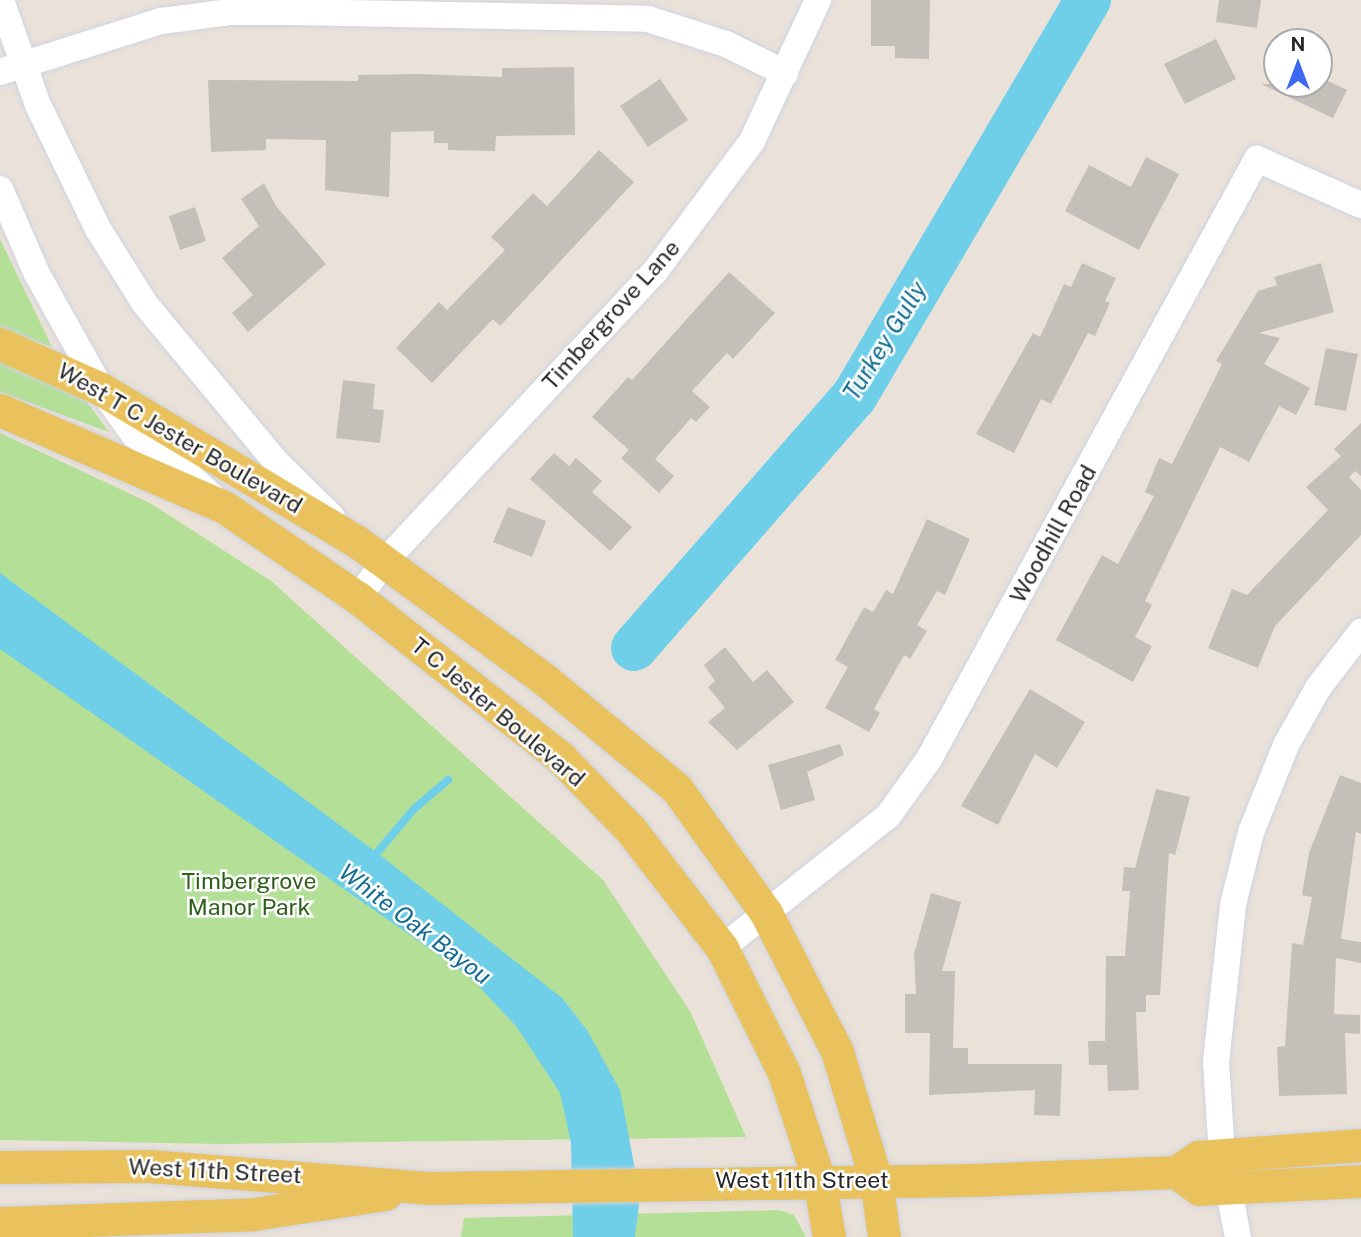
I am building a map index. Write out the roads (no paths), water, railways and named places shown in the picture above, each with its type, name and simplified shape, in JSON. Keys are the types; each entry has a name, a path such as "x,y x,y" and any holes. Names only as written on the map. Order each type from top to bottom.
{"main road":[{"name":"West T C Jester Boulevard","path":"0,344 101,389 356,541"},
{"name":"West T C Jester Boulevard","path":"0,410 224,507"},
{"name":"T C Jester Boulevard","path":"224,507 358,598 561,758 631,830 722,948 784,1073 819,1180 828,1237"},
{"name":"T C Jester Boulevard","path":"356,541 545,680 677,789 766,913 837,1051 876,1180 884,1237"},
{"name":"West 11th Street","path":"0,1167 149,1166 429,1188 479,1188 1176,1172 1198,1157 1361,1144"},
{"path":"1176,1172 1199,1189 1361,1181"},
{"name":"West 11th Street","path":"0,1223 254,1214 429,1188"}],"street":[{"path":"1,0 12,68 98,229 145,304 277,463 356,541"},
{"name":"Timbergrove Lane","path":"358,598 385,561 656,270 752,141 818,0"},
{"path":"12,68 161,21 231,12 580,15 648,19 726,44 785,73"},
{"name":"Woodhill Road","path":"722,948 888,816 929,759 1257,159 1361,205"},
{"path":"0,189 37,274 101,389 134,435 165,453 224,507"},
{"path":"1238,1237 1231,1188 1222,1155 1217,1089 1219,1010 1226,940 1241,869 1265,794 1286,745 1318,688 1361,632"}],"water":[{"name":"White Oak Bayou","path":"0,573 380,855 562,998 587,1030 620,1090 640,1196 635,1237 573,1237 571,1143 560,1093 516,1026 470,977 0,649"}],"waterway":[{"name":"Turkey Gully","path":"634,648 854,397 1088,0"},
{"name":"White Oak Bayou","path":"370,861 414,809 448,780"}],"park label":[{"name":"Timbergrove Manor Park","path":"249,894"}]}
